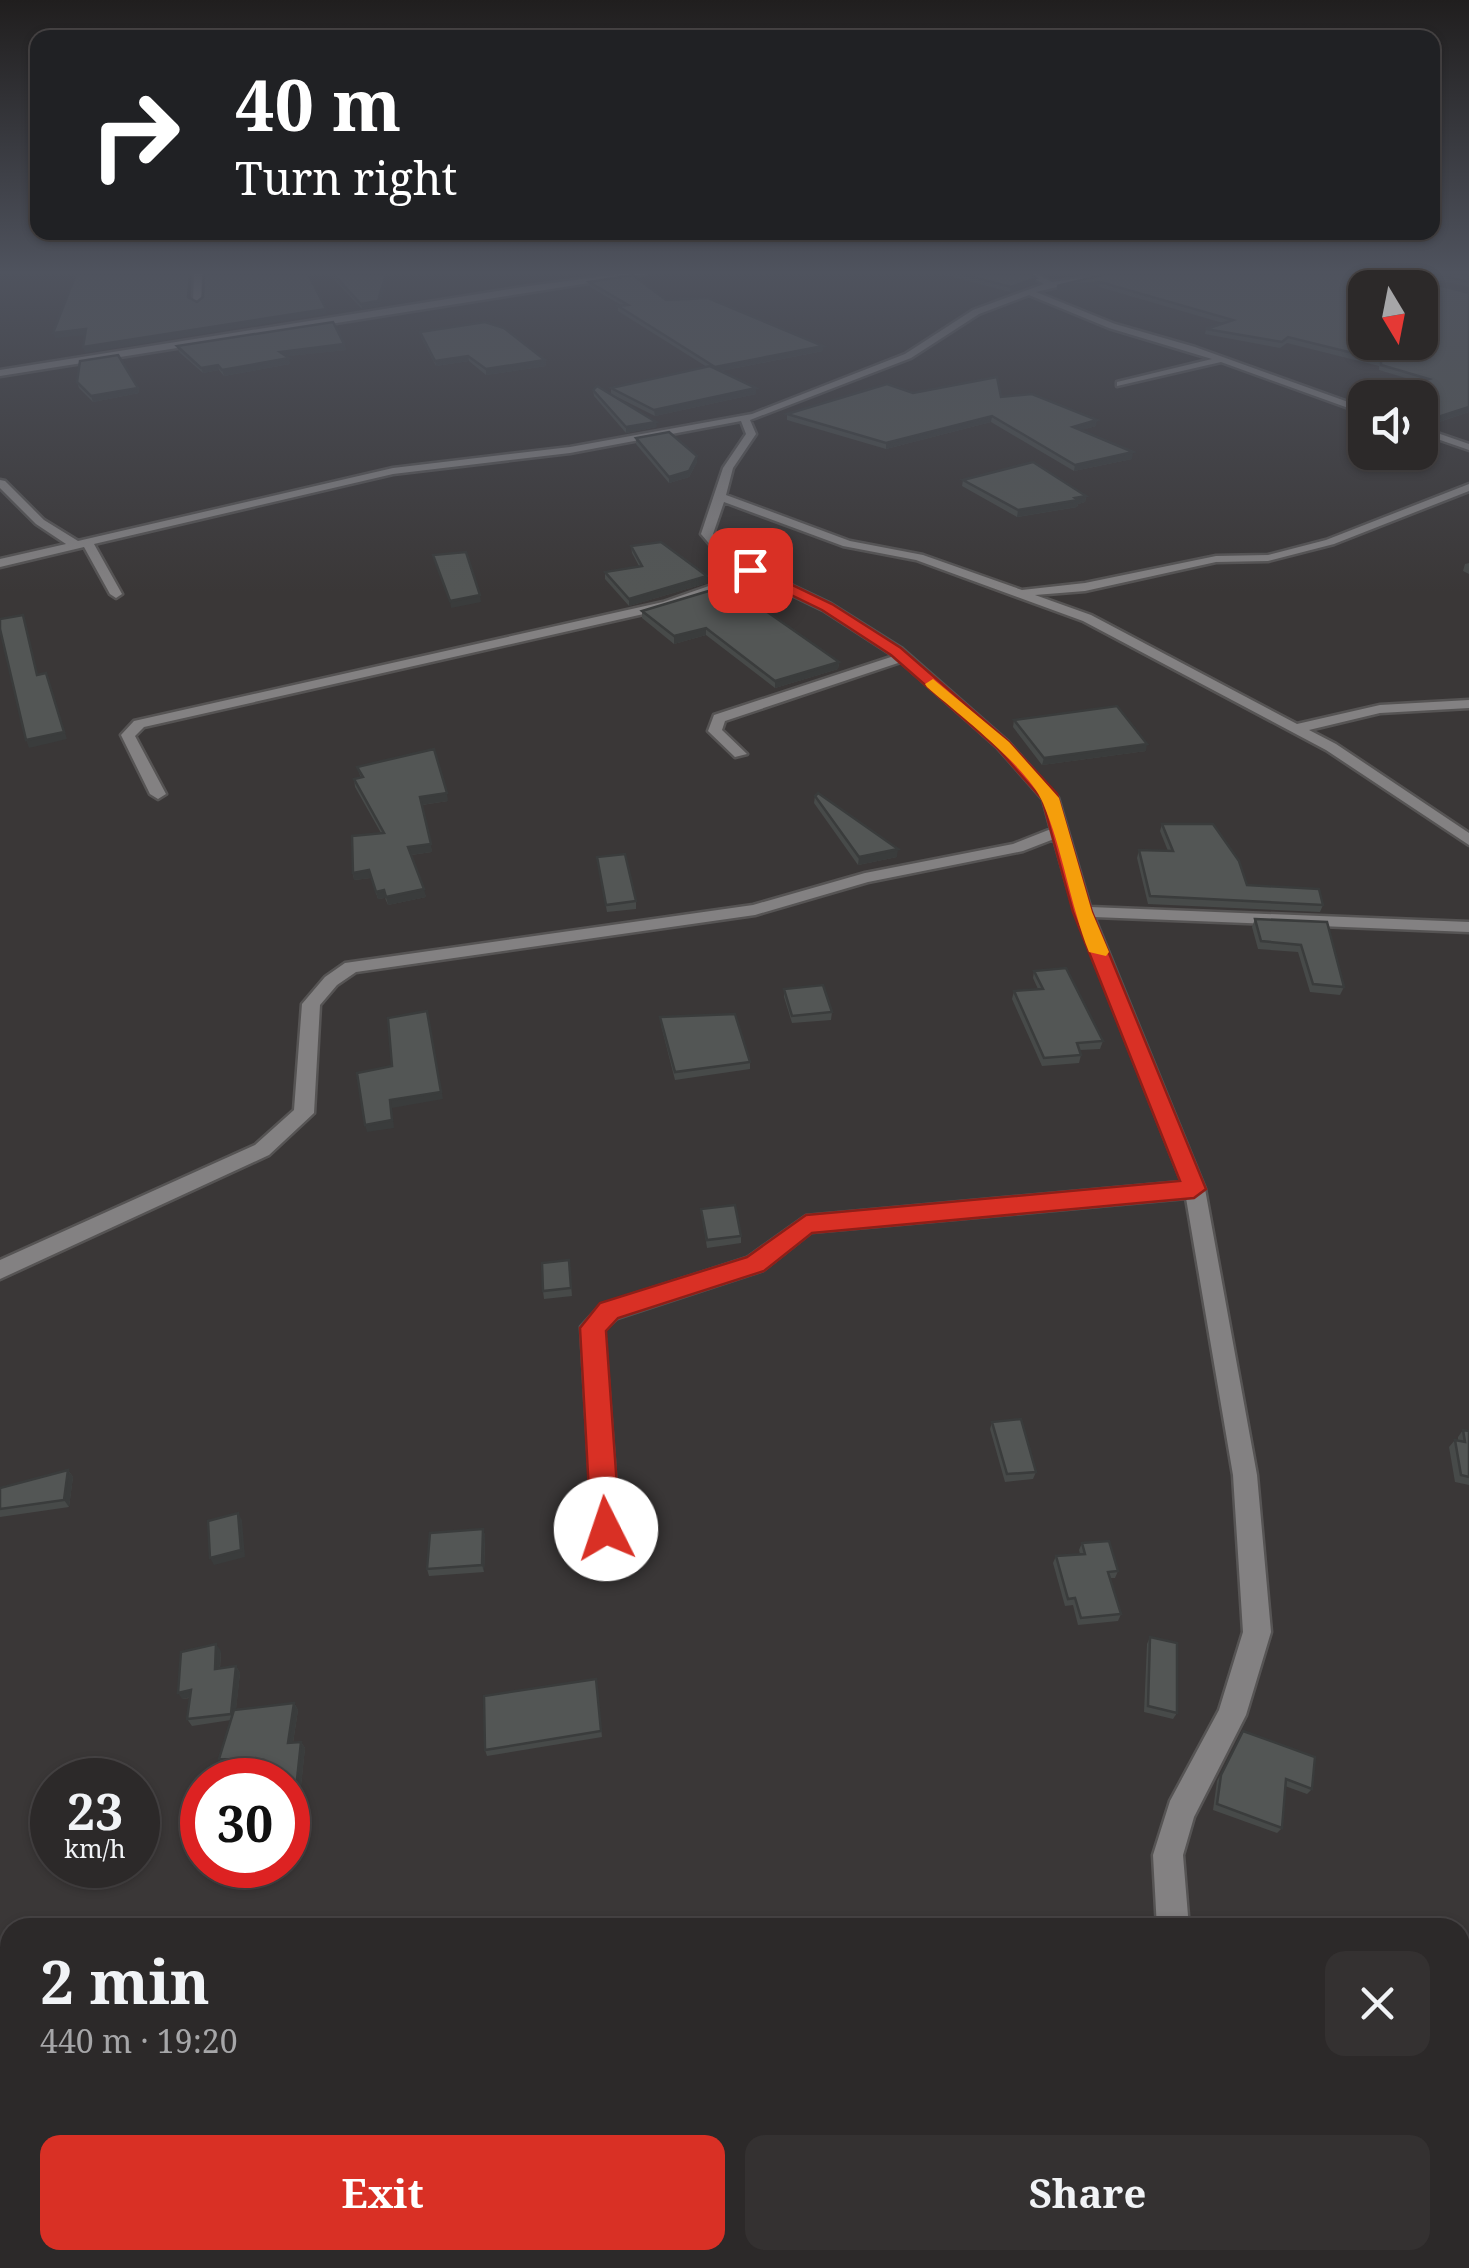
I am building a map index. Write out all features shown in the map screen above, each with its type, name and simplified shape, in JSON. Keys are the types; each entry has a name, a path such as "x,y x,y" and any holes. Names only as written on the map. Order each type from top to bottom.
{"street":[{"path":"0,563 393,470 588,447 745,418 845,380"},
{"path":"1120,384 1137,380"},
{"path":"1279,380 1348,405"},
{"path":"745,418 750,434 728,468 707,534 728,559 827,607 903,658 1015,758 1050,798 1082,912 1194,1189 1245,1475 1256,1632 1232,1715 1181,1812 1168,1855 1171,1918"},
{"path":"1438,436 1469,447"},
{"path":"0,482 40,522 80,542 116,594"},
{"path":"1023,592 1086,587 1216,559 1268,558 1330,542 1469,486"},
{"path":"720,497 847,544 919,556 1023,592 1161,654 1380,776 1469,840"},
{"path":"158,794 128,734 139,724 666,605 727,584 750,570"},
{"path":"740,754 715,731 719,718 903,658"},
{"path":"1297,728 1380,709 1469,704"},
{"path":"0,1270 262,1150 304,1113 311,1004 351,967 755,910 865,878 1017,848 1060,832"},
{"path":"1082,912 1469,928"},
{"path":"606,1529 592,1328 609,1311 756,1264 806,1224 1194,1189"}],"building":[{"path":"133,380 138,388 91,396 77,382"},
{"path":"648,380 739,380 756,388 654,410 611,388"},
{"path":"998,380 1001,397 1032,394 1097,420 1073,427 1133,452 1075,465 992,416 886,443 787,414 887,384 913,393"},
{"path":"1426,380 1469,380 1469,407 1438,417 1438,380"},
{"path":"597,386 656,422 626,427 593,390"},
{"path":"669,432 697,456 689,471 669,477 636,438"},
{"path":"1033,462 1086,496 1018,510 963,480"},
{"path":"661,542 707,576 629,599 605,572 642,566 631,546"},
{"path":"466,552 480,595 450,601 433,555"},
{"path":"722,587 747,606 756,604 839,662 775,681 706,628 674,636 642,611"},
{"path":"23,615 37,675 46,673 64,732 26,740 0,629 0,619"},
{"path":"1117,706 1147,744 1044,758 1014,720"},
{"path":"434,749 447,793 420,797 431,844 408,847 424,889 386,897 384,890 376,892 369,870 353,873 352,836 384,833 354,779 363,777 357,767"},
{"path":"818,793 898,849 859,857 815,796"},
{"path":"1162,824 1213,824 1239,861 1247,885 1319,889 1323,905 1150,896 1139,850 1173,851"},
{"path":"625,854 636,901 606,905 597,857"},
{"path":"1255,919 1327,922 1344,987 1313,984 1301,945 1261,941"},
{"path":"1066,968 1103,1041 1077,1043 1081,1055 1044,1058 1014,991 1043,989 1034,971"},
{"path":"823,985 832,1012 792,1016 784,989"},
{"path":"427,1011 441,1092 390,1100 392,1120 365,1125 357,1073 392,1066 388,1018"},
{"path":"735,1014 750,1062 675,1072 660,1017"},
{"path":"735,1205 741,1236 707,1240 701,1209"},
{"path":"569,1260 571,1288 543,1291 542,1263"},
{"path":"1021,1419 1036,1472 1007,1474 992,1422"},
{"path":"1463,1430 1469,1431 1469,1477 1461,1475 1455,1440 1465,1442"},
{"path":"68,1470 64,1500 0,1509 0,1488"},
{"path":"238,1513 241,1550 210,1558 208,1521"},
{"path":"483,1529 482,1565 427,1569 430,1533"},
{"path":"1109,1541 1118,1571 1108,1572 1121,1614 1081,1618 1075,1598 1068,1599 1056,1556 1085,1554 1082,1543"},
{"path":"1150,1637 1177,1643 1177,1713 1148,1706"},
{"path":"216,1644 215,1669 236,1666 231,1714 187,1719 191,1690 178,1693 181,1652"},
{"path":"596,1679 601,1731 485,1750 484,1696"},
{"path":"294,1703 288,1743 301,1742 299,1758 219,1758 234,1710"},
{"path":"1243,1731 1315,1757 1312,1789 1286,1779 1282,1828 1217,1804 1221,1775"}],"slow traffic":[{"path":"933,684 1003,745 1050,798 1082,912 1099,952"}],"route":[{"path":"606,1529 592,1328 609,1311 756,1264 806,1224 1194,1189 1082,912 1050,798 1003,745 896,652 827,607 750,570"}]}
